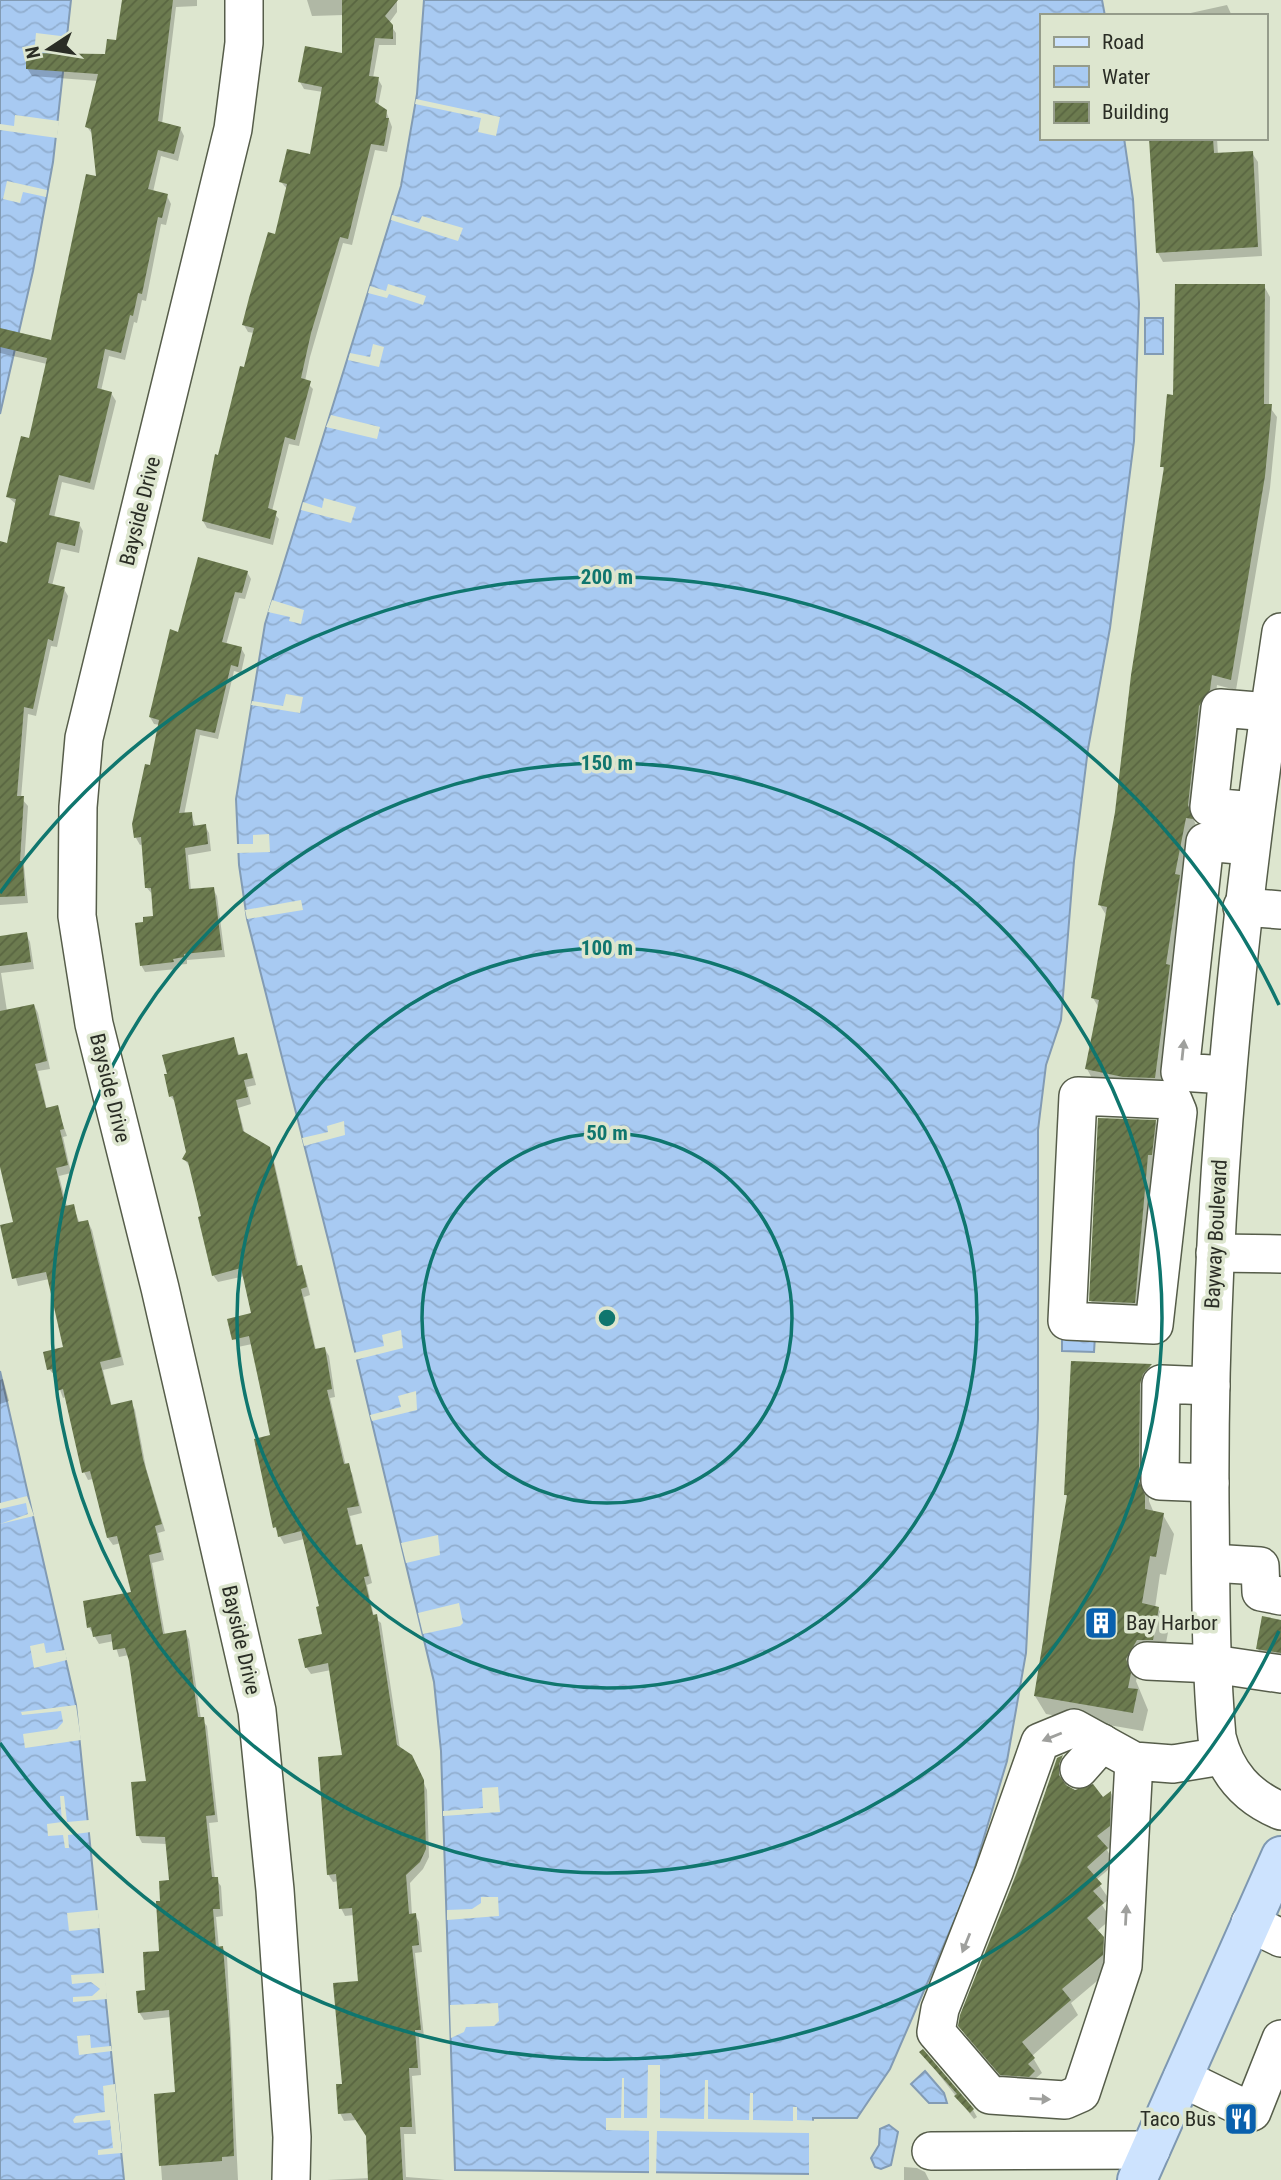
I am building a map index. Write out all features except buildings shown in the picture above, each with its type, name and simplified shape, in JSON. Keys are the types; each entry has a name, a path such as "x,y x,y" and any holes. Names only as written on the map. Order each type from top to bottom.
{"main road":[{"path":"1144,2165 1182,2078 1265,1931 1281,1856"}],"street":[{"name":"Bayside Drive","path":"244,0 243,43 233,128 85,738 78,807 77,915 94,1024 160,1288 257,1711 277,1916 292,2137 291,2180"},
{"name":"Bayway Boulevard","path":"1281,632 1269,712 1271,767 1253,829 1242,907 1226,1075 1216,1253 1210,1483 1213,1664 1216,1723 1222,1756 1242,1786 1259,1801 1281,1811"},
{"path":"1253,829 1209,807 1220,708 1269,712"},
{"path":"1226,1075 1180,1072 1205,842 1253,829"},
{"path":"1242,907 1281,910"},
{"path":"1078,1096 1173,1100 1178,1112 1154,1325 1067,1321 1078,1096"},
{"path":"1178,1112 1224,1113"},
{"path":"1216,1253 1281,1254"},
{"path":"1210,1483 1160,1480 1161,1384 1211,1386"},
{"path":"1211,1563 1260,1566 1261,1592 1281,1596"},
{"path":"1147,1661 1213,1664 1281,1674"},
{"path":"1134,1761 1123,1966 1081,2093 1065,2100 990,2095 969,2062 936,2032 940,2008 994,1872 1040,1742 1074,1728 1090,1756 1173,1764 1222,1756"},
{"path":"1182,2078 1252,2112 1281,2039"},
{"path":"931,2151 1043,2165 1144,2165"}],"water":[{"path":"0,0 71,0 53,162 33,271 0,414"},
{"path":"424,0 1102,0 1105,14 1040,14 1040,140 1124,140 1133,199 1139,304 1134,441 1110,628 1088,749 1074,861 1061,1020 1046,1065 1038,1130 1038,1419 1026,1653 1007,1761 969,1887 890,2069 857,2118 813,2118 813,2174 455,2170 441,1751 434,1682 331,1251 247,919 239,865 236,799 265,624 401,186 417,94"},
{"path":"1145,318 1163,318 1163,354 1145,354"},
{"path":"1062,1335 1095,1336 1094,1352 1062,1351"},
{"path":"0,1371 76,1705 124,2180 0,2180"},
{"path":"925,2071 944,2093 947,2103 929,2103 911,2084"},
{"path":"889,2125 898,2132 891,2165 881,2169 875,2167 871,2158 879,2145 880,2129"}],"pier":[{"path":"36,33 69,37 67,54 38,51 37,55 34,54"},
{"path":"416,99 500,117 496,136 478,132 481,118 415,104"},
{"path":"15,115 59,121 57,138 0,130 0,124 14,126"},
{"path":"7,181 47,190 46,197 23,192 20,203 3,199"},
{"path":"392,215 419,223 422,216 463,228 458,241 391,220"},
{"path":"388,284 426,296 423,305 389,294 387,298 368,293 370,286 386,291"},
{"path":"373,344 384,347 379,367 348,360 350,353 370,357"},
{"path":"331,415 380,427 377,439 326,427"},
{"path":"324,498 356,507 351,523 301,510 303,502 322,508"},
{"path":"272,600 304,610 301,624 289,621 290,617 268,612"},
{"path":"286,694 303,697 300,713 251,705 252,701 283,706"},
{"path":"269,834 270,852 237,853 237,844 253,844 253,835"},
{"path":"301,900 303,910 247,919 245,910"},
{"path":"344,1121 345,1135 304,1146 302,1138 328,1132 327,1126"},
{"path":"401,1330 403,1348 355,1360 353,1353 384,1346 382,1335"},
{"path":"416,1391 417,1410 372,1421 370,1415 401,1407 398,1396"},
{"path":"27,1496 34,1516 0,1524 28,1514 26,1503 0,1509 0,1503"},
{"path":"438,1535 440,1555 406,1563 401,1543"},
{"path":"459,1603 463,1623 460,1626 423,1634 418,1613"},
{"path":"44,1643 46,1653 65,1650 67,1660 34,1668 30,1646"},
{"path":"76,1705 81,1740 25,1748 23,1734 57,1729 63,1722 61,1711 22,1715 21,1712"},
{"path":"498,1787 500,1812 443,1816 443,1811 483,1808 482,1788"},
{"path":"60,1796 64,1796 67,1822 89,1820 91,1832 68,1835 69,1848 65,1848 63,1835 48,1836 47,1824 62,1822"},
{"path":"481,1897 498,1897 499,1916 447,1920 447,1910 472,1909 481,1903"},
{"path":"98,1910 100,1928 69,1931 67,1913"},
{"path":"105,1973 107,1999 73,2002 73,1997 92,1996 100,1989 91,1982 72,1984 71,1975"},
{"path":"498,2003 499,2021 494,2026 466,2027 464,2032 451,2038 450,2005"},
{"path":"90,2035 91,2048 111,2046 112,2051 79,2055 77,2036"},
{"path":"648,2065 660,2065 660,2118 704,2119 705,2080 708,2080 708,2119 749,2120 750,2093 753,2093 753,2120 793,2121 793,2107 797,2107 797,2120 844,2122 816,2121 814,2177 809,2177 809,2133 657,2131 656,2176 649,2176 649,2131 606,2130 606,2118 621,2118 622,2078 624,2118 647,2118"},
{"path":"115,2084 122,2153 98,2155 98,2150 113,2148 110,2120 74,2123 73,2120 76,2116 105,2112 103,2086"}],"place":[{"name":"Bay Harbor","path":"1101,1623"},
{"name":"Taco Bus","path":"1241,2119"}]}
